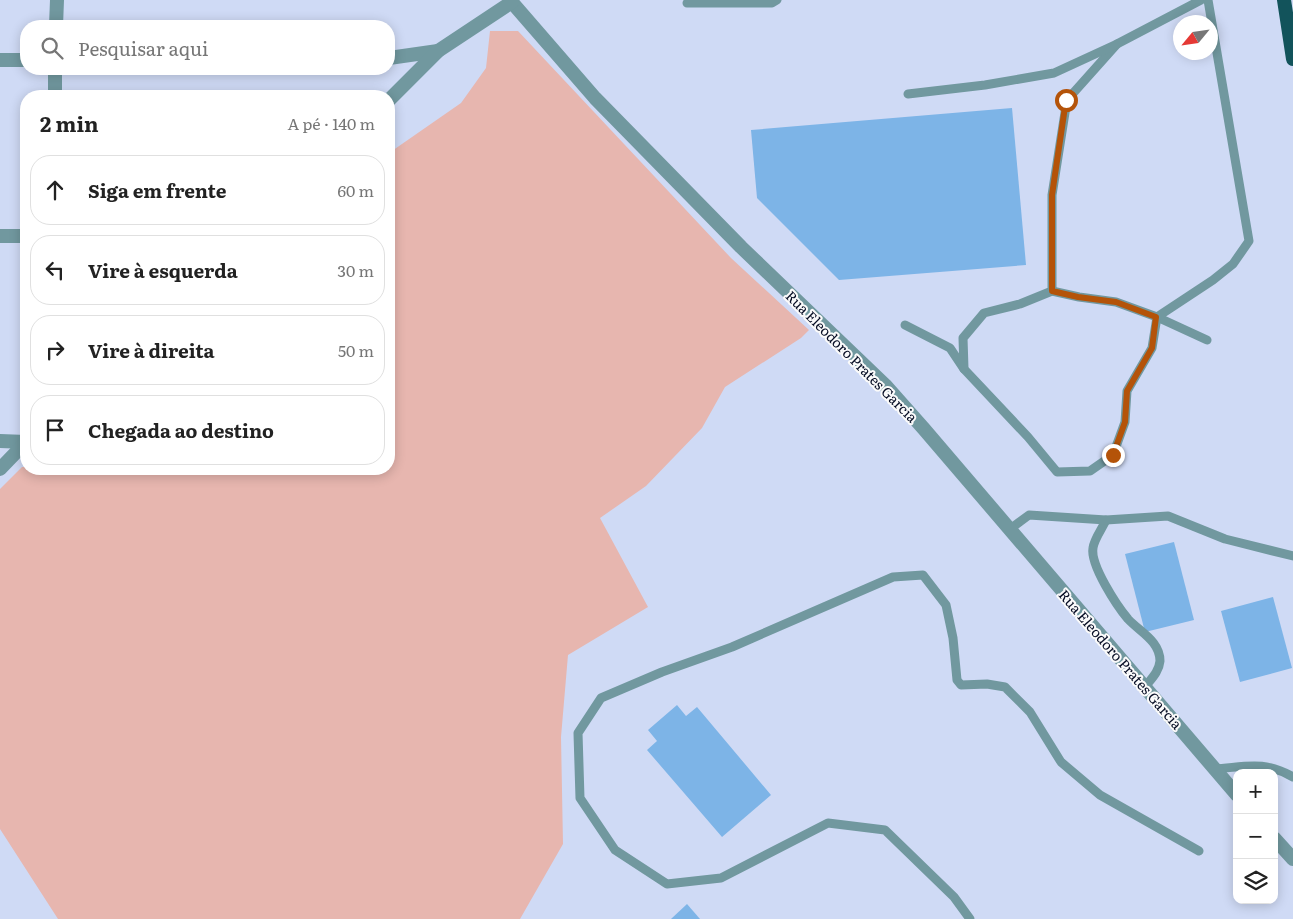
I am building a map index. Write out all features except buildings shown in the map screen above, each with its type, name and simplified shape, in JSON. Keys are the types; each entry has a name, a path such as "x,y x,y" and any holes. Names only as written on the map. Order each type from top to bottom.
{"highway":[{"path":"1284,0 1293,59"}],"street":[{"path":"56,20 57,0"},
{"path":"395,94 438,51 511,1"},
{"name":"Rua Eleodoro Prates Garcia","path":"511,1 595,98 741,247 885,385 1233,790"},
{"path":"395,57 438,51"},
{"path":"0,60 20,60"},
{"path":"55,75 55,90"},
{"path":"0,236 20,236"},
{"path":"0,442 20,442"},
{"path":"0,469 20,448"},
{"path":"1278,842 1293,859"}],"lane":[{"path":"688,3 772,2 778,0"},
{"path":"908,94 985,85 1054,72 1116,44 1201,0"},
{"path":"905,325 950,348 964,369 1028,437 1057,472 1090,470 1113,455 1125,422 1127,391 1152,348 1156,317 1213,280 1233,264 1249,241 1208,0"},
{"path":"1052,291 1052,195 1066,100 1116,44"},
{"path":"964,369 962,338 984,313 1020,304 1052,291 1078,297 1116,302 1156,317 1207,340"},
{"path":"1010,529 1029,515 1106,520 1168,516 1225,539 1293,556"},
{"path":"1106,520 1093,547 1093,558 1102,579 1128,618 1157,648 1160,661 1157,672 1145,687"},
{"path":"970,919 954,897 885,830 828,823 721,878 668,884 614,850 580,798 578,734 601,698 662,672 732,647 893,578 923,576 946,605 953,638 957,680 961,685 987,684 1005,687 1030,712 1061,762 1067,768 1100,795 1199,851"},
{"path":"1214,768 1252,765 1268,766 1293,777"}],"shaded area":[{"path":"490,31 518,31 731,258 809,330 801,338 725,387 702,428 646,486 600,518 648,607 568,655 561,737 563,844 520,919 58,919 0,829 0,489 20,469 20,475 395,475 395,149 461,103 486,68"}],"route":[{"path":"1066,100 1052,195 1052,291 1078,297 1116,302 1156,317 1152,348 1127,391 1125,422 1113,455"}]}
